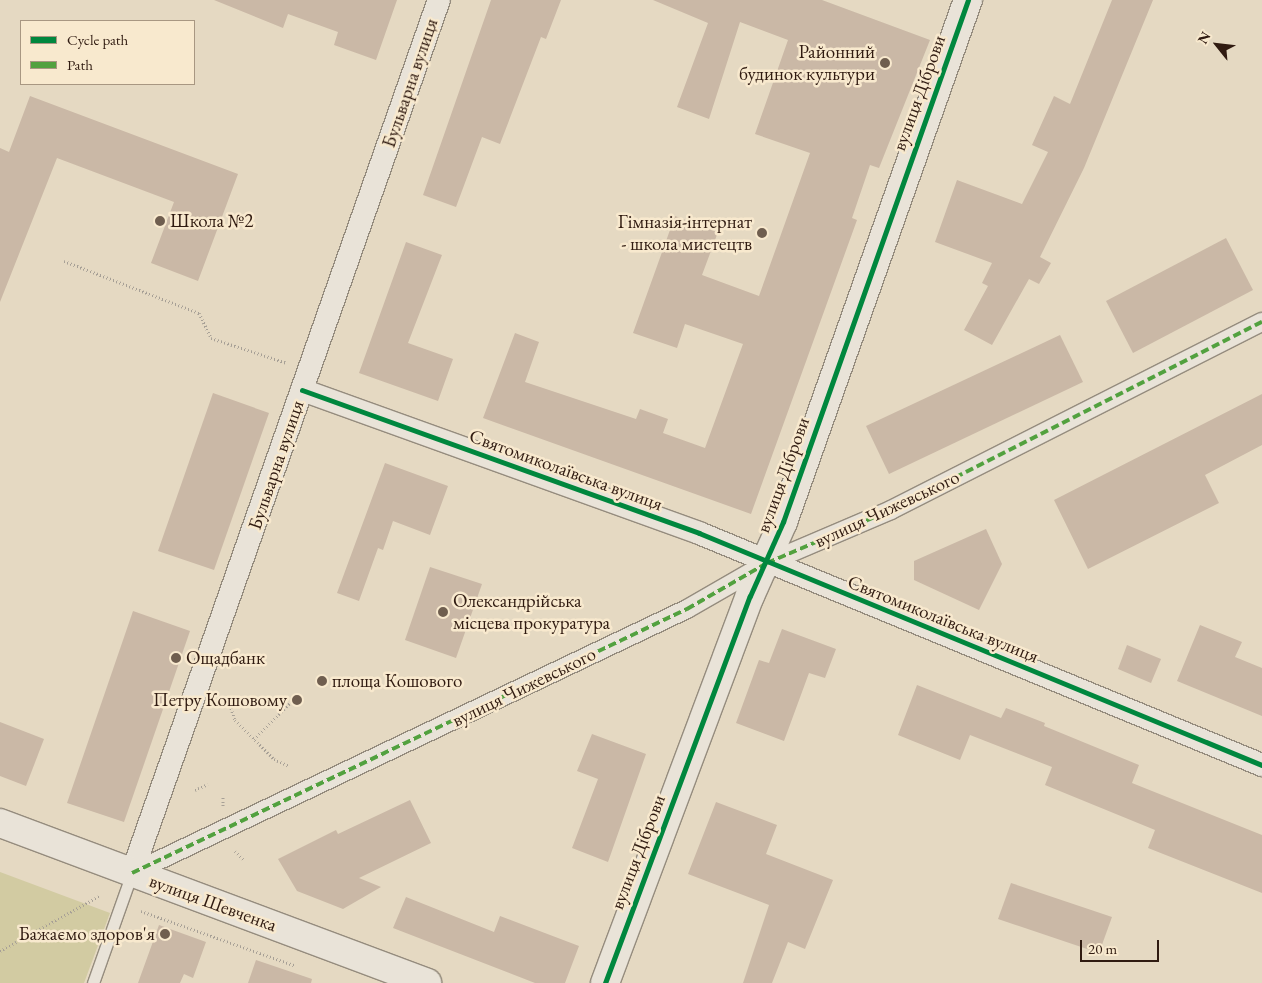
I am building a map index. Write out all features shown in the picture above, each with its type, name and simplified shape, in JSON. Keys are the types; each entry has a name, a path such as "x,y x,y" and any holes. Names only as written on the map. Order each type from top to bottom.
{"street":[{"name":"Бульварна вулиця","path":"132,873 439,0"},
{"name":"вулиця Діброви","path":"604,983 750,596 767,563 968,0"},
{"name":"вулиця Чижевського","path":"132,873 688,608 767,563 892,510 1262,322"},
{"name":"Святомиколаївська вулиця","path":"302,390 699,533 767,563 1262,765"},
{"name":"вулиця Шевченка","path":"0,823 427,983"}],"lane":[{"path":"93,983 132,873"}],"path":[{"path":"64,262 199,313 212,338 290,364"},
{"path":"254,739 291,702"},
{"path":"231,708 235,720 254,739 289,766"},
{"path":"195,790 208,784"},
{"path":"235,851 244,860"},
{"path":"0,951 101,895"},
{"path":"141,911 299,966"}],"shaded area":[{"path":"0,872 110,913 84,983 0,983"}],"building":[{"path":"214,0 397,0 376,60 334,45 338,32 288,14 283,28"},
{"path":"491,0 561,0 546,39 541,37 500,144 482,137 456,207 423,195"},
{"name":"Гімназія-інтернат - школа мистецтв","path":"653,0 822,0 930,40 879,168 870,165 852,218 857,220 751,514 483,418 515,333 539,342 525,382 636,419 640,409 668,419 663,433 705,448 743,344 685,324 677,348 633,333 675,216 718,232 702,275 759,296 810,153 755,134 788,40 740,22 709,119 677,107 708,23"},
{"path":"1112,0 1153,0 1084,168 1040,257 1051,263 1039,284 1029,279 992,345 964,330 988,286 982,283 992,263 935,242 957,180 1022,204 1048,152 1032,145 1054,96 1070,104"},
{"path":"30,96 238,174 198,281 151,263 174,202 57,158 0,302 0,148 9,152"},
{"path":"1226,238 1253,290 1133,353 1106,301"},
{"path":"406,242 442,255 408,343 453,359 438,401 359,373"},
{"path":"1060,335 1083,382 889,474 866,426"},
{"path":"213,393 269,413 214,570 158,551"},
{"path":"1262,394 1262,445 1205,475 1219,503 1088,569 1054,500"},
{"path":"385,463 448,486 430,535 393,521 383,550 378,548 359,601 337,593"},
{"path":"986,529 1002,564 979,610 914,580 914,561"},
{"name":"Олександрійська місцева прокуратура","path":"430,567 482,584 456,658 405,640"},
{"path":"133,611 190,631 124,822 67,803"},
{"path":"1200,625 1242,642 1235,657 1262,668 1262,716 1177,681"},
{"path":"782,629 836,649 825,678 809,673 784,741 736,723 759,660 769,663"},
{"path":"1127,645 1161,659 1151,683 1118,669"},
{"path":"917,685 1001,718 1006,708 1045,723 1044,726 1139,765 1132,783 1262,835 1262,893 1148,848 1155,830 1045,785 1052,767 970,735 960,760 898,735"},
{"path":"0,722 44,739 26,786 0,776"},
{"path":"592,734 646,754 608,862 572,848 598,779 577,771"},
{"path":"410,800 431,843 359,878 381,887 343,909 297,891 278,859 336,830 338,834"},
{"path":"716,802 777,825 766,854 833,880 805,949 788,942 772,983 743,983 769,905 688,874"},
{"path":"1011,883 1112,917 1099,953 998,919"},
{"path":"406,897 494,932 500,916 579,946 565,983 535,983 393,928"},
{"path":"159,925 206,942 193,978 184,974 180,983 138,983"},
{"path":"256,960 312,979 311,983 248,983"}],"marked path":[{"path":"132,873 687,609 767,563 891,510 1262,322"}],"cycle path":[{"path":"605,983 750,596 783,522 968,0"},
{"path":"302,390 699,533 1262,765"}],"place":[{"name":"Районний будинок культури","path":"885,63"},
{"name":"Школа №2","path":"160,221"},
{"name":"Гімназія-інтернат - школа мистецтв","path":"762,233"},
{"name":"Олександрійська місцева прокуратура","path":"443,612"},
{"name":"Ощадбанк","path":"176,658"},
{"name":"площа Кошового","path":"322,681"},
{"name":"Петру Кошовому","path":"297,700"},
{"name":"Бажаємо здоров'я","path":"165,934"}]}
